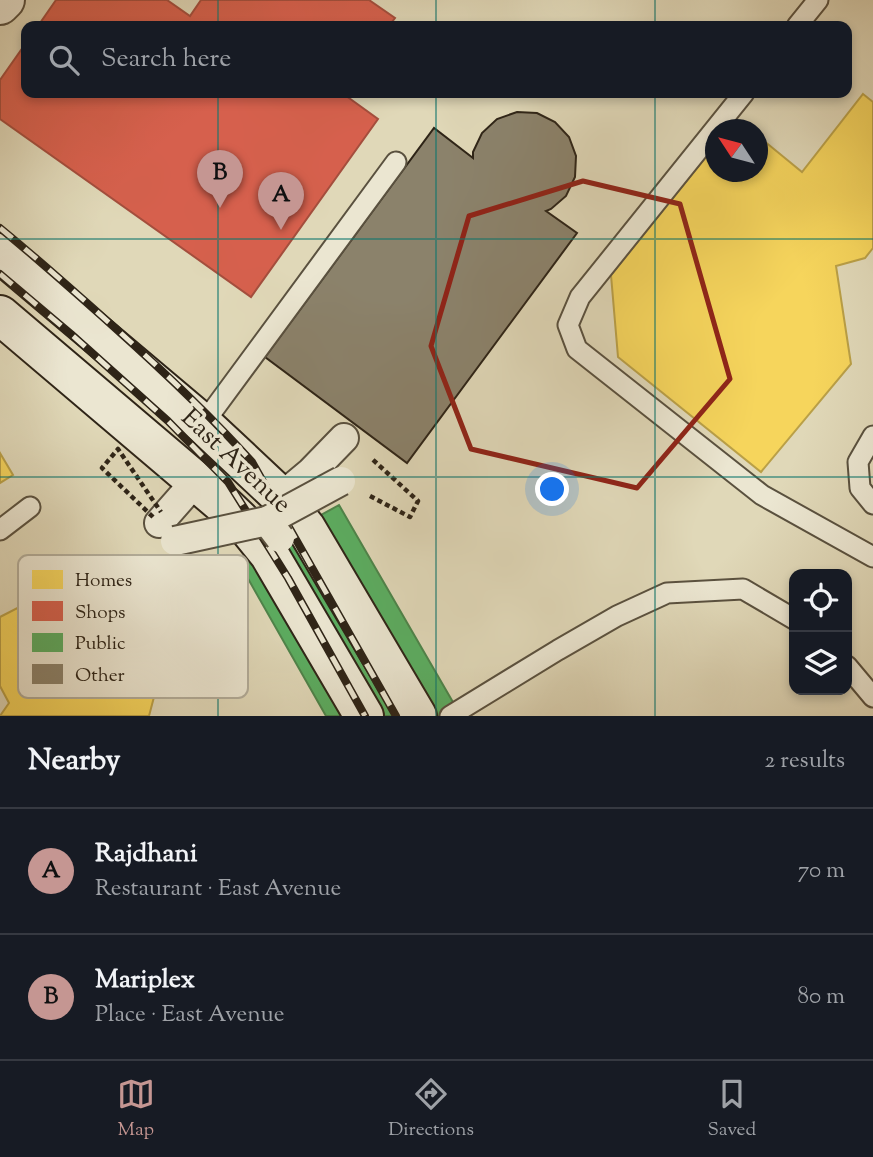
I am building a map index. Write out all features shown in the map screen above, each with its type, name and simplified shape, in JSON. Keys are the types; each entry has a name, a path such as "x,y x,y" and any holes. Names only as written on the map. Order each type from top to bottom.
{"main road":[{"path":"0,5 5,0"},
{"name":"East Avenue","path":"0,253 203,425 276,519 306,528 417,716"},
{"name":"East Avenue","path":"0,315 240,521 269,554 364,716"}],"street":[{"path":"276,519 328,447"},
{"path":"169,539 276,519 341,481"},
{"path":"169,539 195,482"}],"lane":[{"path":"801,21 818,0"},
{"path":"740,98 580,297 568,325 577,349 762,495 873,557"},
{"path":"203,425 396,162"},
{"path":"873,436 858,462 860,488 873,504"},
{"path":"0,530 30,507"},
{"path":"450,716 617,616 667,593 743,589 789,616"},
{"path":"852,672 873,696"}],"path":[{"path":"328,447 362,451 418,501 410,517 341,481"},
{"path":"118,449 159,506 169,539 102,468 118,449"}],"highlighted area":[{"path":"583,181 680,204 730,379 637,488 471,449 431,346 469,216"}],"building: Homes":[{"path":"863,94 873,102 873,248 865,258 836,266 851,364 761,472 618,357 611,275 705,158 705,182 768,182 768,144 802,172"},
{"path":"0,453 13,475 0,483"},
{"path":"18,608 18,698 154,698 149,716 0,716 9,703 0,686 0,617"}],"building: Shops":[{"path":"56,0 167,0 190,16 201,0 369,0 395,18 393,21 41,21"},
{"path":"21,50 21,98 349,98 378,119 251,297 0,119 0,80"}],"building: Public":[{"path":"339,505 461,716 326,716 248,579 248,555"}],"building: Other":[{"path":"517,112 537,113 555,122 569,137 576,156 575,177 566,196 546,211 577,233 407,463 265,357 434,128 473,158 482,133 497,119"}],"railway":[{"path":"0,228 150,359 252,462 396,716"},
{"path":"0,274 168,421 228,482 288,578 365,716"}],"place":[{"name":"Mariplex","path":"220,208"},
{"name":"Rajdhani","path":"281,230"}]}
